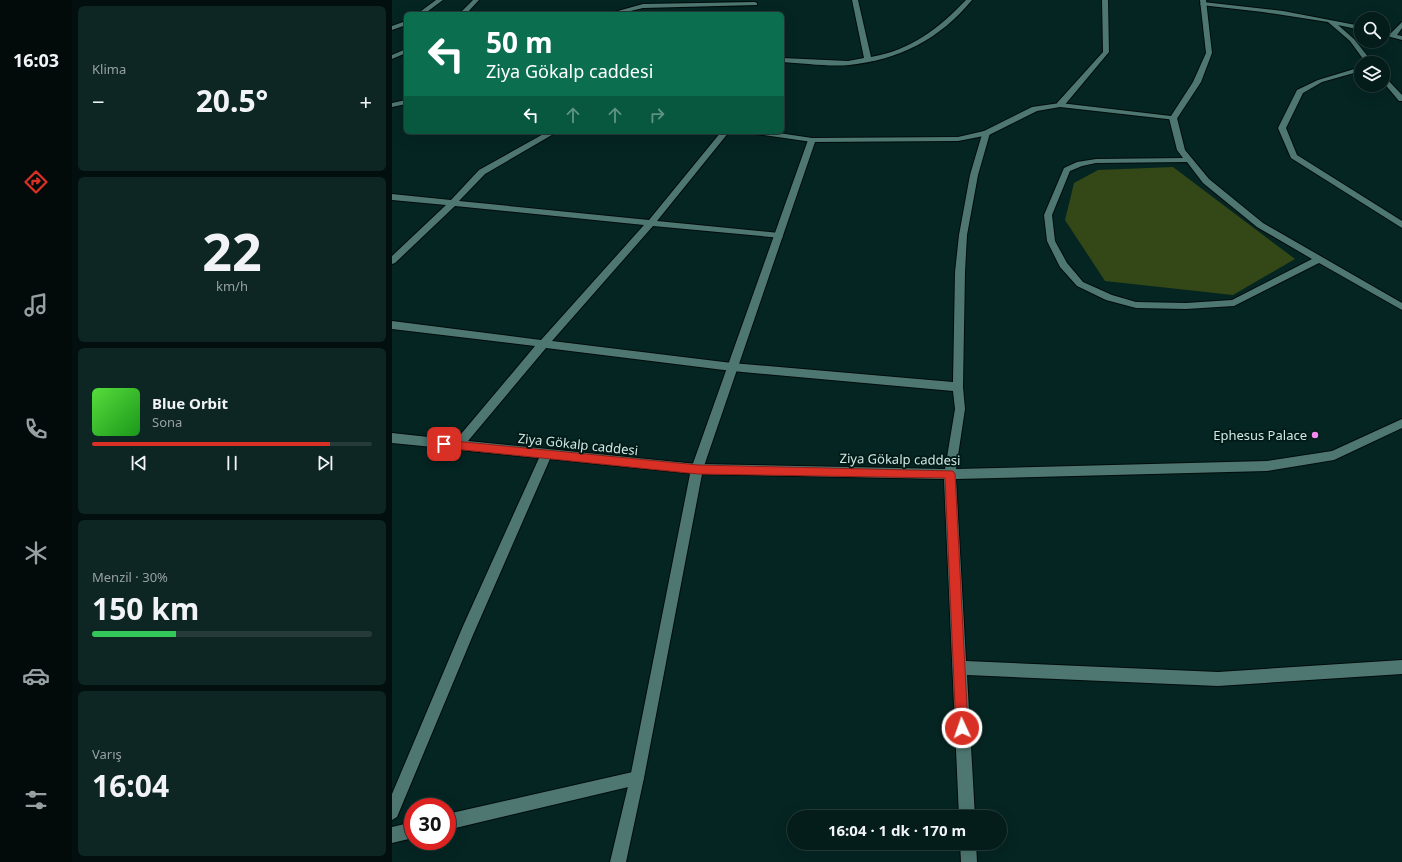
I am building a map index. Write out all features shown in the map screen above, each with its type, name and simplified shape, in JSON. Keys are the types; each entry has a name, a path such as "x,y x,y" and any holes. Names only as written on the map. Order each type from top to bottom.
{"street":[{"path":"423,12 440,0"},
{"path":"464,12 476,0"},
{"path":"855,0 868,59"},
{"path":"784,60 848,62 882,57 907,49 931,35 947,23 969,0"},
{"path":"1060,105 1106,52 1105,0"},
{"path":"1354,26 1328,19 1203,2 1209,53 1196,82 1173,118 1180,150 1206,182 1260,225 1402,308"},
{"path":"618,12 642,6 755,4"},
{"path":"641,12 642,6"},
{"path":"1328,19 1352,40 1365,56"},
{"path":"392,28 404,24"},
{"path":"1402,24 1392,36 1402,38"},
{"path":"392,57 404,53"},
{"path":"1354,70 1320,81 1300,92 1282,128 1294,156 1402,225"},
{"path":"1390,86 1402,99"},
{"path":"392,105 404,102"},
{"path":"770,134 812,140 958,140 986,133 1035,109 1060,105 1173,118"},
{"path":"967,810 950,474 960,409 958,388 960,272 963,235 974,175 986,133"},
{"path":"392,261 452,204 482,172 549,134"},
{"path":"457,446 543,344 650,224 723,134"},
{"path":"618,862 698,470 732,367 812,140"},
{"path":"1188,160 1096,161 1080,164 1067,170 1048,215 1051,241 1063,265 1080,284 1109,298 1136,305 1186,306 1234,303 1319,259"},
{"path":"392,197 779,236"},
{"path":"392,325 732,367 958,388"},
{"name":"Ziya Gökalp caddesi","path":"392,438 698,470 950,474 1267,466 1334,455 1402,423"},
{"path":"392,812 468,631 546,455"},
{"path":"959,668 1218,679 1402,667"},
{"path":"456,820 636,778"},
{"path":"392,835 404,832"},
{"path":"968,850 969,862"}],"green space":[{"path":"1173,167 1295,259 1233,295 1105,281 1065,220 1074,183 1098,170"}],"place":[{"name":"Ephesus Palace","path":"1315,435"}],"route":[{"path":"444,444 698,470 950,474 962,728"}]}
